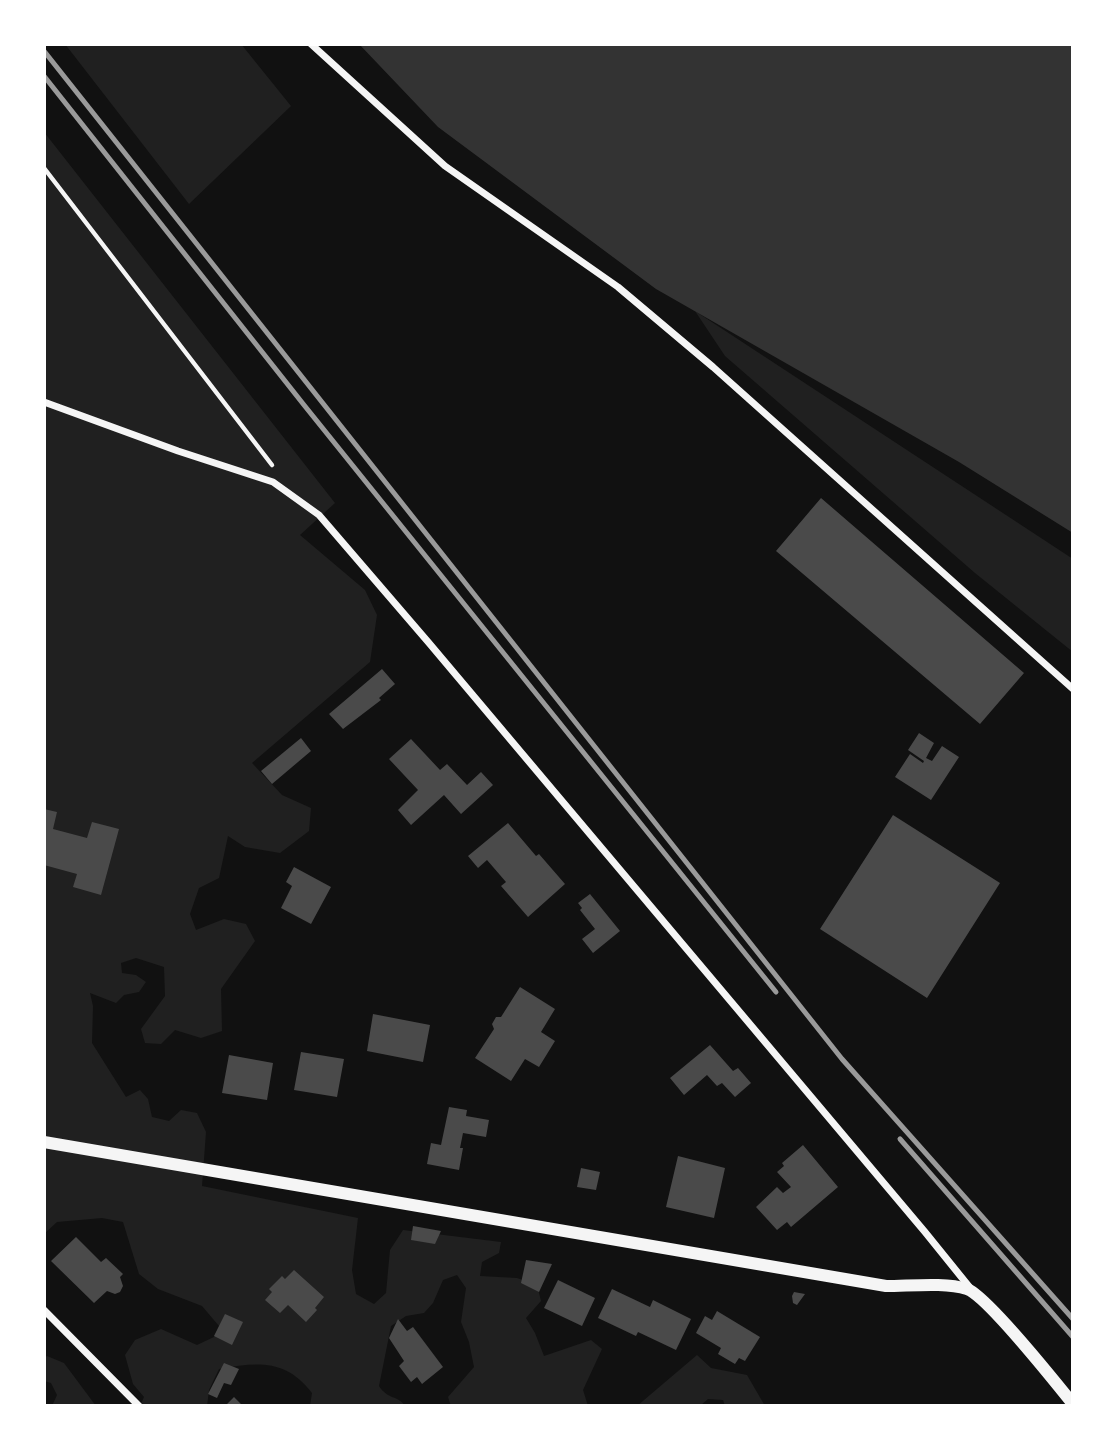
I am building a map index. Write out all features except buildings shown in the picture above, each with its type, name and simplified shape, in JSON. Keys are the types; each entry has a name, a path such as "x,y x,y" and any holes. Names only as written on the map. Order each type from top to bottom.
{"street":[{"path":"312,44 445,166 618,287 713,368 1073,689"},
{"path":"44,402 273,482 318,516 429,643 916,1221 971,1290 1009,1328 1073,1404"},
{"path":"44,1142 886,1286 956,1286 971,1290"},
{"path":"44,1310 139,1406"}],"path":[{"path":"44,167 273,466"}],"shaded area":[{"path":"65,44 241,44 291,106 189,204"},
{"path":"359,44 1073,44 1073,533 959,462 656,289 438,127"},
{"path":"44,132 335,503 300,535 365,590 377,615 370,662 252,763 282,795 311,808 309,831 280,853 245,847 228,836 219,878 199,888 190,914 196,930 224,919 246,924 255,941 221,989 222,1031 201,1038 175,1030 161,1044 145,1043 141,1029 165,996 164,967 136,958 121,963 122,973 136,975 146,982 139,992 124,995 116,1003 90,993 93,1006 92,1043 126,1097 140,1090 148,1099 152,1117 169,1121 181,1110 197,1113 206,1132 202,1186 358,1218 352,1270 356,1294 374,1304 386,1293 390,1250 403,1230 501,1242 499,1253 482,1262 480,1276 517,1278 537,1285 541,1301 526,1318 544,1356 591,1340 602,1349 583,1390 588,1406 451,1406 448,1397 474,1367 469,1342 461,1322 466,1288 457,1275 443,1280 433,1303 424,1313 406,1316 391,1326 379,1386 405,1406 310,1406 312,1393 292,1374 270,1366 246,1365 219,1369 209,1390 207,1406 140,1406 144,1397 133,1384 125,1355 135,1340 161,1329 197,1345 214,1337 219,1326 202,1306 158,1289 139,1274 123,1222 102,1218 57,1222 44,1234"},
{"path":"695,311 1073,559 1073,652 975,573 725,356"},
{"path":"697,1355 711,1368 747,1375 765,1406 725,1406 723,1400 708,1399 700,1406 637,1406"},
{"path":"47,1356 64,1363 96,1406 52,1406 57,1395 51,1383 44,1381 44,1358"}],"railway":[{"path":"44,51 842,1059 1073,1319"},
{"path":"44,76 304,405 776,992"},
{"path":"900,1139 1073,1337"}]}
